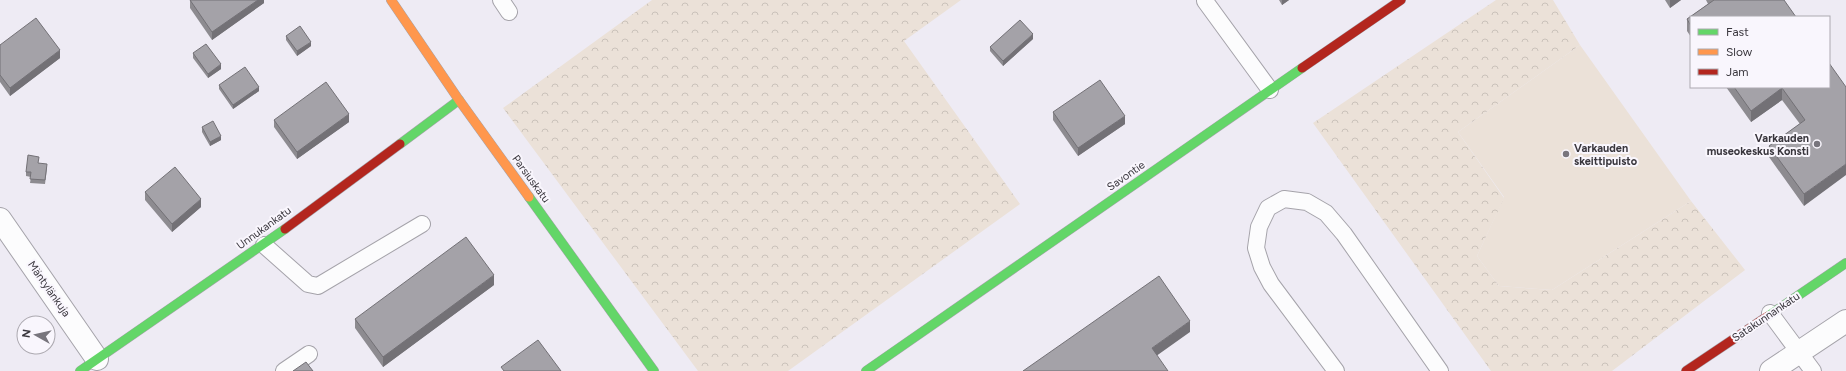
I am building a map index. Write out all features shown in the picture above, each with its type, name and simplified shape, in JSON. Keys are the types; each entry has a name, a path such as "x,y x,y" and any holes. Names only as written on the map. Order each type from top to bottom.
{"street":[{"name":"Parsiuskatu","path":"391,0 459,100 654,371"},
{"name":"Savontie","path":"866,371 1400,0"},
{"name":"Unnukankatu","path":"89,365 264,245 459,100"},
{"name":"Mäntylänkuja","path":"0,219 89,365"},
{"name":"Satakunnankatu","path":"1686,371 1846,263"},
{"path":"1771,371 1799,354 1846,321"}],"lane":[{"path":"1205,1 1270,90"},
{"path":"1336,371 1271,284 1262,267 1256,248 1259,227 1268,208 1284,199 1307,202 1326,213 1344,234 1440,371"},
{"path":"264,245 308,284 318,286 422,224"},
{"path":"1770,313 1813,371"},
{"path":"284,371 308,354"}],"green space":[{"path":"652,0 961,0 904,41 1020,204 788,371 698,371 503,108"},
{"path":"1496,0 1553,0 1580,45 1458,132 1504,198 1477,256 1499,286 1552,290 1691,201 1745,270 1612,371 1491,371 1313,123"},
{"name":"Varkauden skeittipuisto","path":"1580,45 1691,201 1552,290 1499,286 1477,256 1504,197 1458,132"}],"building":[{"path":"190,0 258,0 212,32"},
{"path":"1714,0 1784,0 1795,16 1691,16"},
{"path":"1690,17 1690,24 1687,19"},
{"path":"36,18 60,50 10,88 0,75 0,45"},
{"path":"1020,20 1033,34 1003,61 990,47"},
{"path":"300,26 311,42 297,51 286,36"},
{"path":"206,44 221,64 208,74 193,53"},
{"name":"Varkauden museokeskus Konsti","path":"1830,64 1846,87 1846,164 1804,194 1769,146 1805,120 1782,88 1830,88"},
{"path":"245,67 259,87 233,105 219,85"},
{"path":"1100,80 1125,116 1078,148 1053,112"},
{"path":"326,82 349,114 297,152 274,120"},
{"name":"Varkauden museokeskus Konsti","path":"1735,88 1782,88 1751,111"},
{"path":"213,121 221,136 210,142 202,127"},
{"path":"28,155 39,157 38,163 47,164 45,180 30,179 31,172 26,172"},
{"path":"175,167 201,199 172,224 145,192"},
{"path":"466,237 494,275 383,357 355,319"},
{"path":"1159,276 1190,321 1152,348 1168,371 1023,371"},
{"path":"538,340 561,371 504,371 501,367"},
{"path":"306,362 313,371 293,371"}],"traffic: fast":[{"path":"866,371 1302,68"},
{"path":"400,144 459,100"},
{"path":"529,197 654,371"},
{"path":"80,371 285,229"},
{"path":"1768,316 1846,263"}],"traffic: slow":[{"path":"391,0 459,100 529,197"}],"traffic: jam":[{"path":"1302,68 1401,0"},
{"path":"285,229 400,144"},
{"path":"1686,371 1768,316"}],"place":[{"name":"Varkauden museokeskus Konsti","path":"1817,144"},
{"name":"Varkauden skeittipuisto","path":"1566,154"}]}
